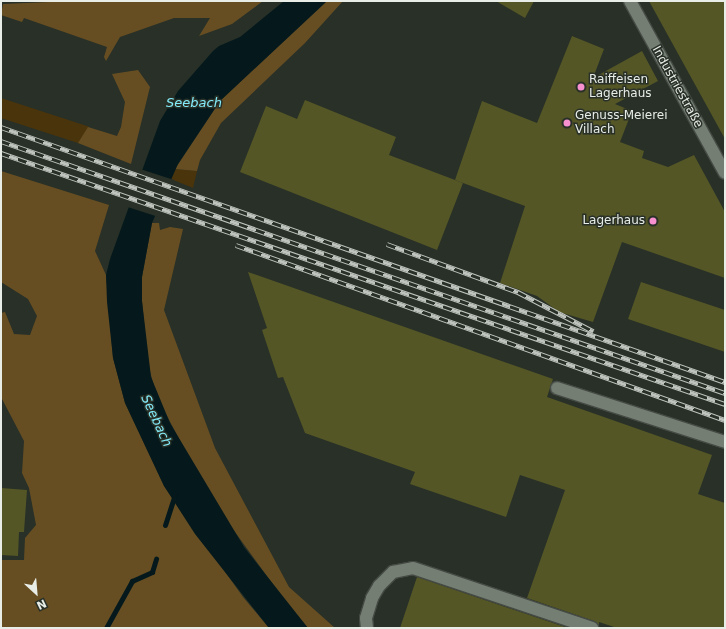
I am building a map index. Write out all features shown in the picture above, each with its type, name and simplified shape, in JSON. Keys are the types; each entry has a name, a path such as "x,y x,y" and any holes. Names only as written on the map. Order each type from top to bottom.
{"street":[{"name":"Industriestraße","path":"630,1 725,173"},
{"path":"557,388 725,442"},
{"path":"367,628 366,618 370,604 379,586 393,572 413,568 592,628"}],"shaded area":[{"path":"73,1 263,1 232,24 199,36 210,18 174,18 120,37 106,61 104,57 107,47 24,18 22,22 1,15 3,4"},
{"path":"327,1 343,1 305,43 221,123 200,160 197,171 175,169 220,101"},
{"path":"138,70 150,87 131,164 78,143 88,127 117,136 121,127 125,102 112,74"},
{"path":"1,98 88,126 83,144 1,118"},
{"path":"175,169 197,171 193,188 171,179"},
{"path":"1,171 109,205 95,251 106,275 113,358 125,403 164,486 243,597 269,628 1,628 1,560 24,560 25,538 36,525 29,488 22,473 24,441 1,397 1,313 5,312 14,334 30,335 37,316 28,299 1,282"},
{"path":"152,223 159,223 160,230 170,227 183,229 164,310 215,448 289,587 335,628 308,628 288,605 227,521 186,452 157,397 148,364 142,301 142,277"}],"water":[{"name":"Seebach","path":"284,1 327,1 220,101 178,164 152,223 142,277 142,301 151,377 170,423 244,547 308,628 269,628 195,534 164,486 125,403 113,358 107,302 106,275 110,259 160,121 178,91 213,51 219,46 240,37"}],"pier":[{"path":"140,169 173,180 161,218 128,207"}],"building":[{"path":"496,1 534,1 525,18"},
{"path":"649,1 725,1 725,139"},
{"path":"572,36 604,49 593,78 642,51 658,81 615,104 632,111 620,142 644,151 642,158 668,167 694,155 725,212 725,278 622,242 593,322 559,312 537,296 500,283 525,206 455,180 482,101 537,123"},
{"path":"305,100 396,137 389,155 463,183 437,250 240,172 266,106 297,119"},
{"path":"248,272 553,379 547,397 712,455 698,494 725,503 725,628 617,628 599,622 599,625 594,621 527,598 565,490 520,475 506,517 410,484 415,472 305,433 283,377 278,378 262,330 267,328"},
{"path":"641,282 725,310 725,352 628,319"},
{"path":"1,488 27,490 24,532 19,532 18,556 1,555"},
{"path":"417,577 568,628 400,628"}],"waterway":[{"path":"165,525 175,494"},
{"path":"106,628 132,581 152,572 156,559"}],"railway":[{"path":"1,127 725,382"},
{"path":"1,141 725,393"},
{"path":"1,153 725,404"},
{"path":"387,244 518,292 593,331"},
{"path":"236,245 725,420"}],"place":[{"name":"Raiffeisen Lagerhaus","path":"581,87"},
{"name":"Genuss-Meierei Villach","path":"567,123"},
{"name":"Lagerhaus","path":"653,221"}]}
